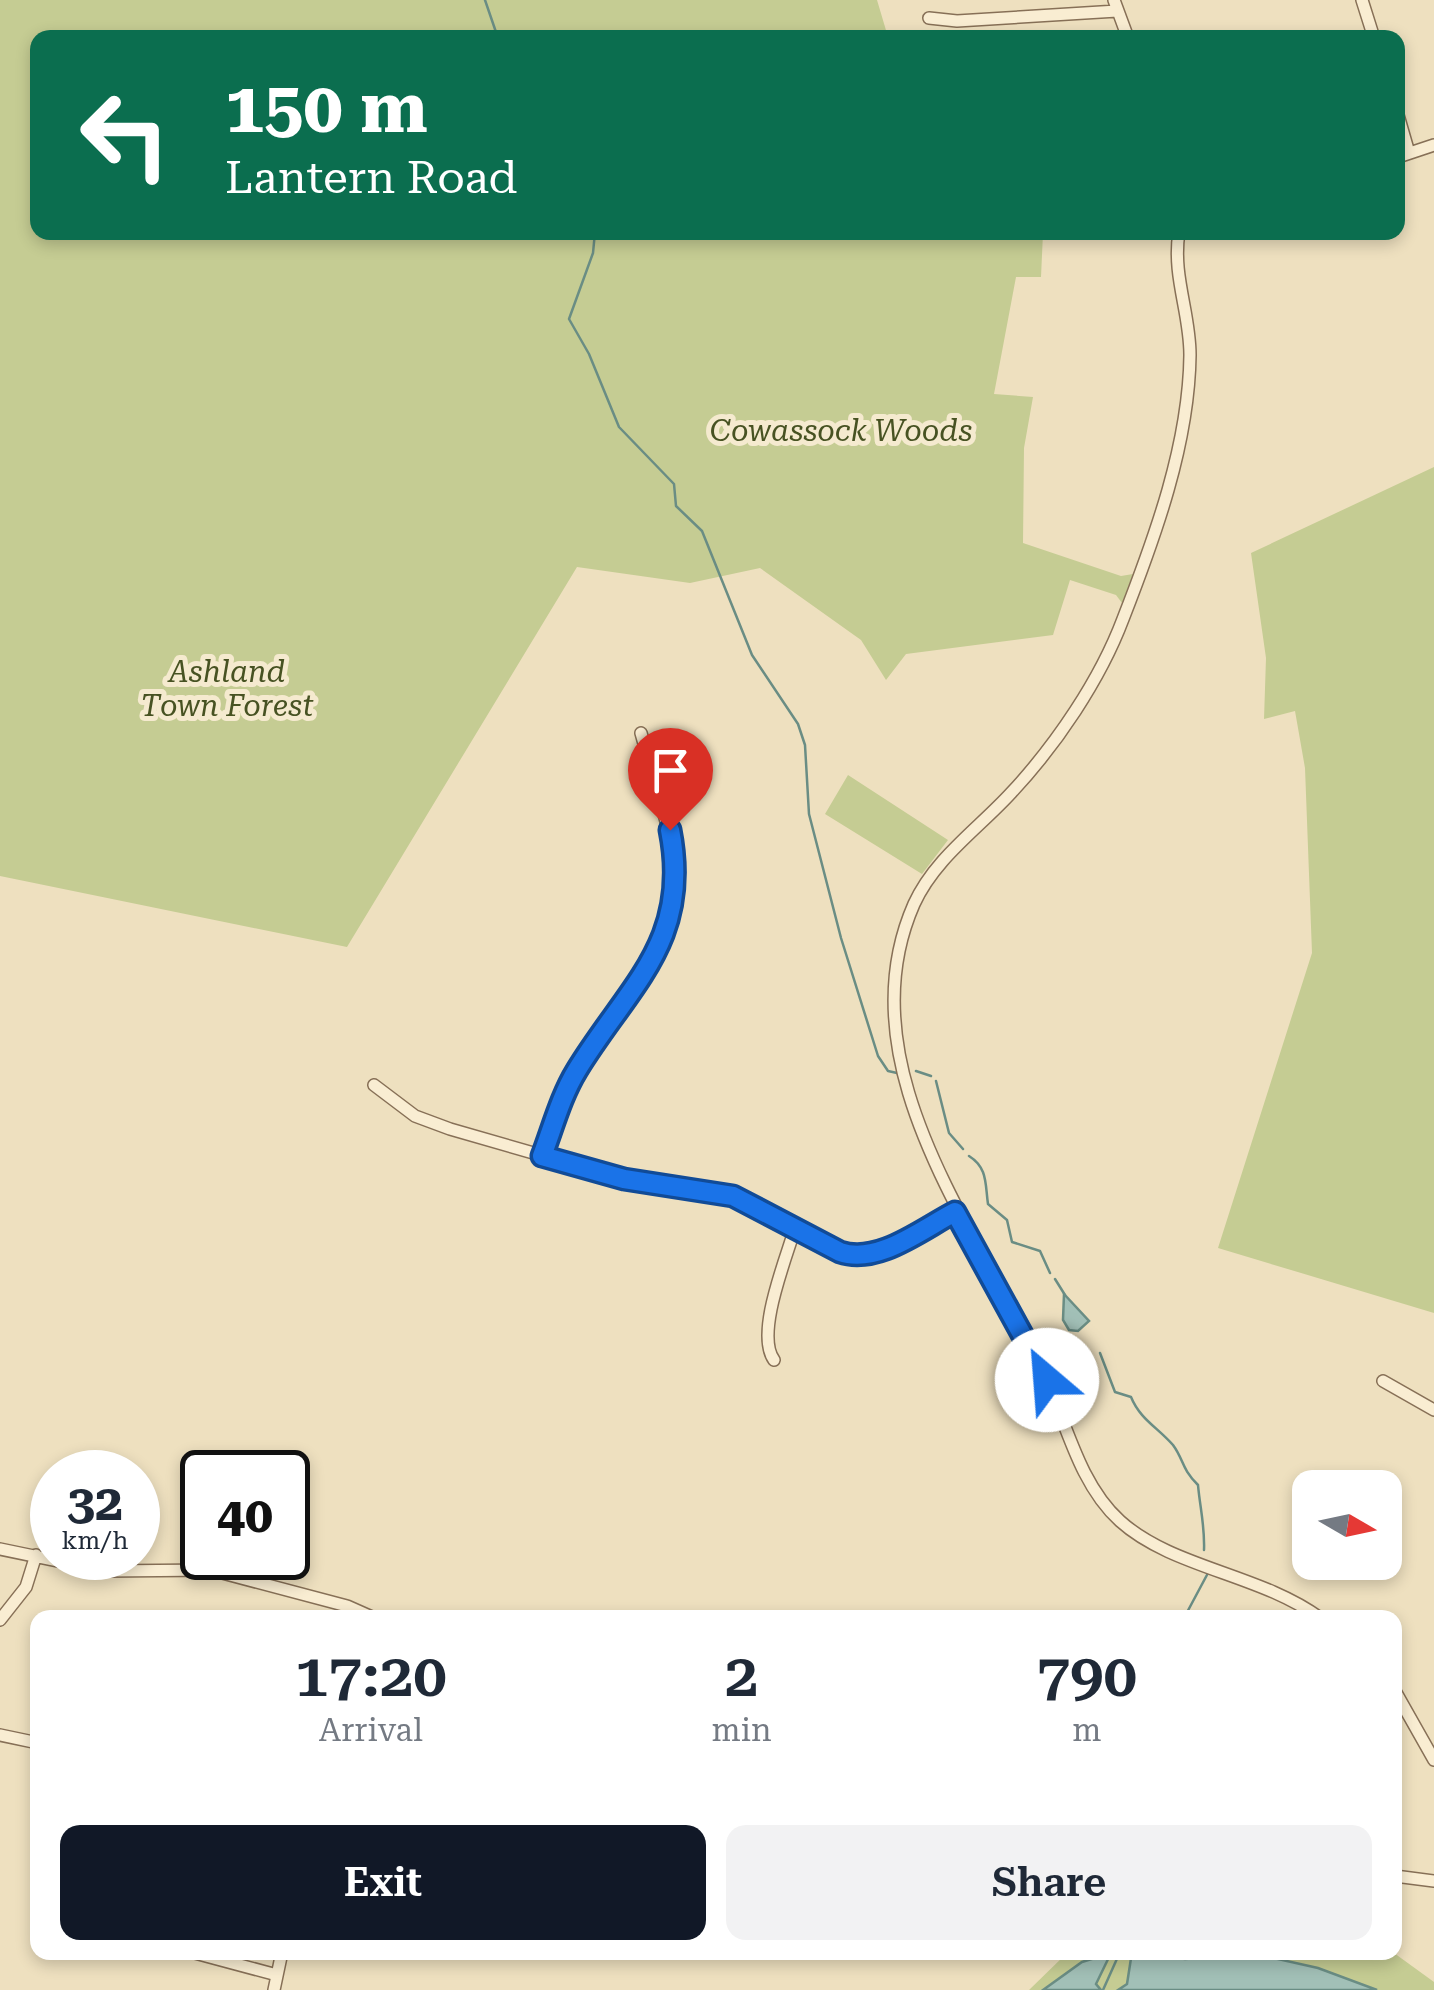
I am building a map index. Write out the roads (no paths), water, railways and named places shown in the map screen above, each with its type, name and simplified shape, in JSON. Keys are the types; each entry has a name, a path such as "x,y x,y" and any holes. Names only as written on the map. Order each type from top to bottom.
{"street":[{"path":"1362,0 1371,30"},
{"path":"929,18 957,20 1116,5 1125,30"},
{"path":"1405,154 1434,145"},
{"path":"1179,240 1176,274 1190,349 1188,373 1164,504 1124,617 1094,676 1042,756 937,868 916,900 903,934 895,983 902,1053 924,1141 955,1212 1033,1351 1078,1454 1112,1514 1147,1540 1272,1588 1307,1610"},
{"path":"542,1156 571,1080 650,968 672,910 673,846 641,733"},
{"path":"374,1085 432,1122 640,1182 718,1192 840,1252 866,1255 955,1212"},
{"path":"774,1360 767,1346 768,1328 795,1228"},
{"path":"1383,1380 1434,1410"},
{"path":"0,1548 30,1554"},
{"path":"160,1569 199,1568 353,1610"},
{"path":"0,1620 20,1598 30,1571"},
{"path":"1402,1703 1434,1760"},
{"path":"0,1736 30,1742"},
{"path":"1402,1877 1434,1881"},
{"path":"221,1960 277,1975"},
{"path":"274,1990 280,1960"}],"water":[{"path":"1064,1294 1089,1321 1078,1331 1069,1330 1063,1320"},
{"path":"1108,1960 1096,1984 1101,1990 1043,1990 1082,1962"},
{"path":"1131,1960 1282,1960 1318,1968 1377,1990 1118,1990 1127,1984"}],"waterway":[{"path":"485,0 495,30"},
{"path":"594,240 569,319 589,354 619,427 674,484 676,506 702,531 752,655 798,724 805,745 809,814 841,938 878,1056 888,1071 897,1073"},
{"path":"916,1071 931,1076"},
{"path":"936,1081 949,1133 963,1149"},
{"path":"969,1156 983,1171 988,1204 1007,1220 1012,1242 1040,1251 1050,1273"},
{"path":"1055,1279 1065,1295"},
{"path":"1100,1353 1115,1392 1131,1397 1144,1417 1173,1445 1198,1485 1204,1550"},
{"path":"1188,1610 1208,1573"},
{"path":"1103,1990 1116,1960"}],"park label":[{"name":"Cowassock Woods","path":"841,431"},
{"name":"Ashland Town Forest","path":"227,689"}]}
